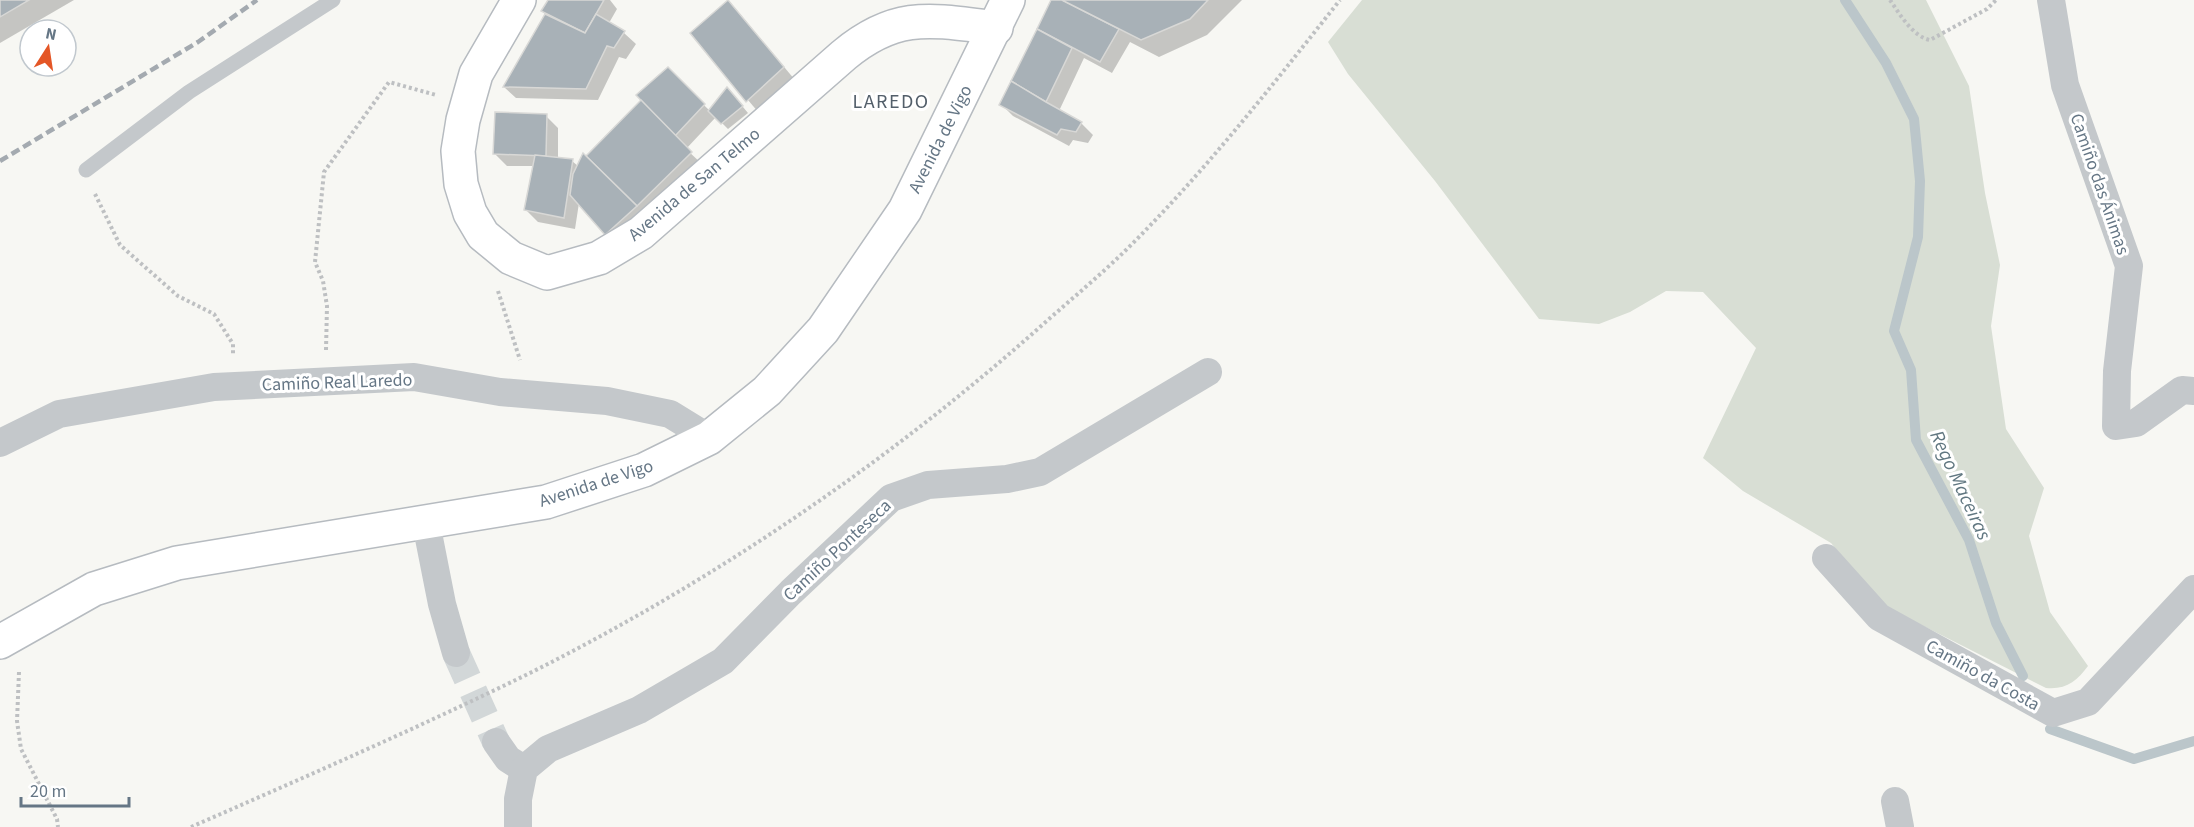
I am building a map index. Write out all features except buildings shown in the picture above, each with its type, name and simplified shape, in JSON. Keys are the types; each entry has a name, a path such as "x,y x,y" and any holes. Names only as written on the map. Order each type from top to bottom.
{"main road":[{"name":"Avenida de San Telmo","path":"519,0 476,74 463,120 458,151 461,184 470,213 483,235 511,258 548,273 599,258 641,233 863,40 883,29 907,21 948,22 1002,14"},
{"name":"Avenida de Vigo","path":"4,640 94,589 177,563 426,524 546,502 644,470 709,438 767,391 823,330 904,210 1002,14"}],"street":[{"name":"Camiño das Ánimas","path":"2051,0 2065,85 2128,266 2117,370 2116,426 2136,423 2182,390 2194,391"},
{"name":"Camiño Ponteseca","path":"524,769 548,749 639,710 723,661 790,592 891,498 928,485 1007,479 1040,472 1208,372"},
{"name":"Camiño Real Laredo","path":"0,443 59,414 214,387 414,377 500,392 607,401 670,414 709,438"},
{"path":"426,524 442,604 456,653"},
{"name":"Camiño da Costa","path":"1826,558 1879,617 2053,713 2088,702 2194,589"},
{"path":"496,742 508,759 524,769 518,799 518,827"}],"lane":[{"path":"86,170 189,92 333,0"}],"path":[{"path":"191,827 332,765 533,671 675,594 836,490 990,372 1124,252 1237,131 1340,0"},
{"path":"1890,0 1905,21 1923,39 1930,39 1987,9 1996,0"},
{"path":"326,381 327,306 323,281 315,261 324,172 388,82 436,95 472,89"},
{"path":"86,170 120,245 178,296 214,314 233,344 233,386"},
{"path":"499,296 516,342"},
{"path":"4,640 20,678 17,721 21,749 57,819 58,827"}],"shaded area":[{"path":"1362,0 1926,0 1969,86 1985,193 2000,265 1991,326 2006,429 2044,488 2029,536 2050,612 2088,666 2080,676 2065,686 2046,688 1884,606 1831,543 1743,491 1703,458 1756,348 1703,292 1666,291 1630,312 1599,324 1539,319 1435,181 1348,74 1328,42"}],"waterway":[{"name":"Rego Maceiras","path":"1845,0 1886,63 1914,119 1920,181 1918,237 1894,331 1911,370 1916,440 1969,540 1996,623 2023,676"},
{"name":"Rego Maceiras","path":"2050,729 2134,759 2194,741"}],"tunnel":[{"path":"456,653 496,742"}],"railway":[{"path":"0,161 198,42 257,0"}],"district":[{"name":"LAREDO","path":"891,101"}]}
